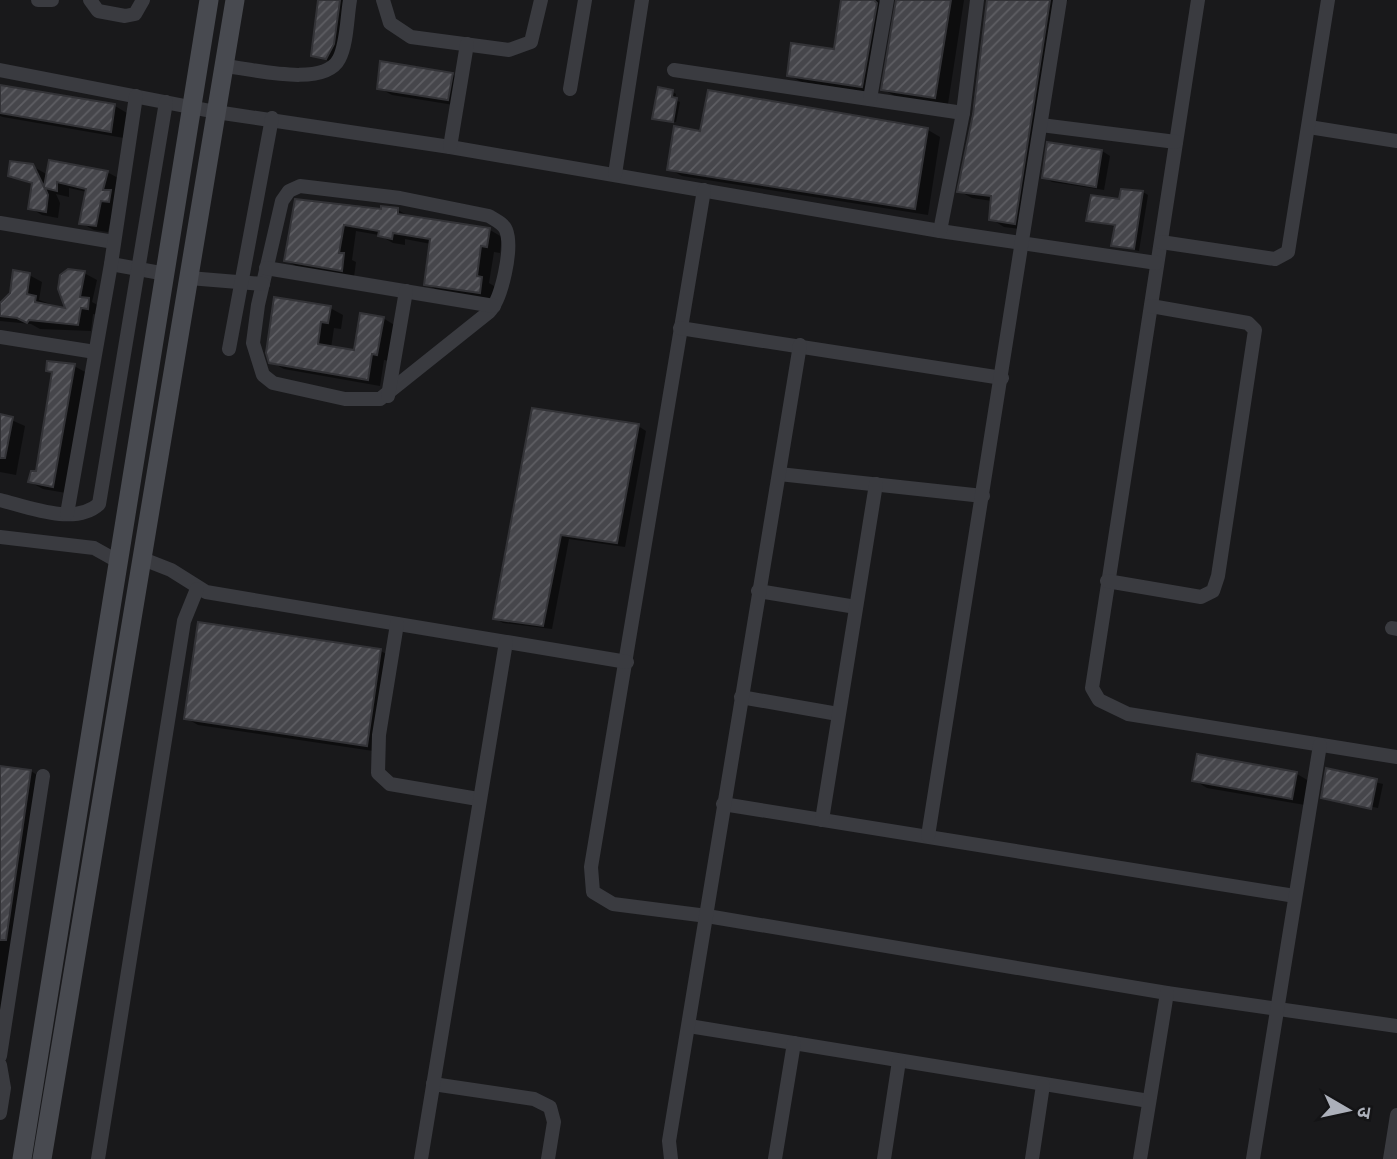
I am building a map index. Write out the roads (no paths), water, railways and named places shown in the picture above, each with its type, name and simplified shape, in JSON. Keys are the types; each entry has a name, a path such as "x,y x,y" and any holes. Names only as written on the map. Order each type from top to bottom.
{"street":[{"path":"38,0 52,0"},
{"path":"90,0 98,12 125,16 135,14 143,0"},
{"path":"22,1159 209,0"},
{"path":"42,1159 234,0"},
{"path":"225,66 300,75 321,74 332,68 340,58 350,0"},
{"path":"383,0 390,23 411,37 509,50 531,42 541,0"},
{"path":"570,89 585,0"},
{"path":"615,174 642,0"},
{"path":"870,99 887,0"},
{"path":"940,231 963,113 977,0"},
{"path":"928,836 1060,0"},
{"path":"1198,0 1092,667 1092,688 1099,701 1128,715 1397,757"},
{"path":"1161,242 1275,259 1284,257 1291,240 1328,0"},
{"path":"450,147 467,44"},
{"path":"0,70 216,112 272,118 940,231 1157,263"},
{"path":"674,70 963,113"},
{"path":"67,514 111,264 136,96"},
{"path":"0,500 67,514 92,510 99,504 166,102"},
{"path":"229,349 239,282 272,118"},
{"path":"1041,125 1176,142"},
{"path":"1309,127 1397,141"},
{"path":"300,186 400,198 489,216 502,224 508,239 502,284 494,306 388,396 373,400 345,399 287,387 273,383 263,375 253,343 263,284 282,201 289,191 300,186"},
{"path":"704,190 591,867 593,892 613,904 707,916 1167,993 1397,1026"},
{"path":"0,223 114,242"},
{"path":"111,264 166,274"},
{"path":"266,268 494,306"},
{"path":"189,278 263,284"},
{"path":"388,396 406,291"},
{"path":"1107,581 1201,597 1213,591 1218,576 1255,330 1248,323 1151,306"},
{"path":"680,328 1002,378"},
{"path":"0,337 95,352"},
{"path":"671,1159 669,1141 800,345"},
{"path":"779,474 983,496"},
{"path":"822,820 876,484"},
{"path":"0,537 86,547 119,562"},
{"path":"143,559 171,570 197,589 627,662"},
{"path":"98,1159 183,629 189,604 197,589"},
{"path":"758,592 856,607"},
{"path":"397,624 379,735 378,773 390,784 478,799"},
{"path":"421,1159 478,799 506,642"},
{"path":"741,697 838,714"},
{"path":"1253,1159 1320,745"},
{"path":"0,1056 44,776"},
{"path":"723,804 1295,896"},
{"path":"1140,1159 1167,993"},
{"path":"689,1026 1149,1101"},
{"path":"775,1159 794,1043"},
{"path":"884,1159 900,1061"},
{"path":"0,1065 4,1088 0,1113"},
{"path":"433,1084 534,1099 550,1107 554,1122 548,1159"},
{"path":"1032,1159 1043,1085"},
{"path":"1390,1159 1397,1115"}]}
